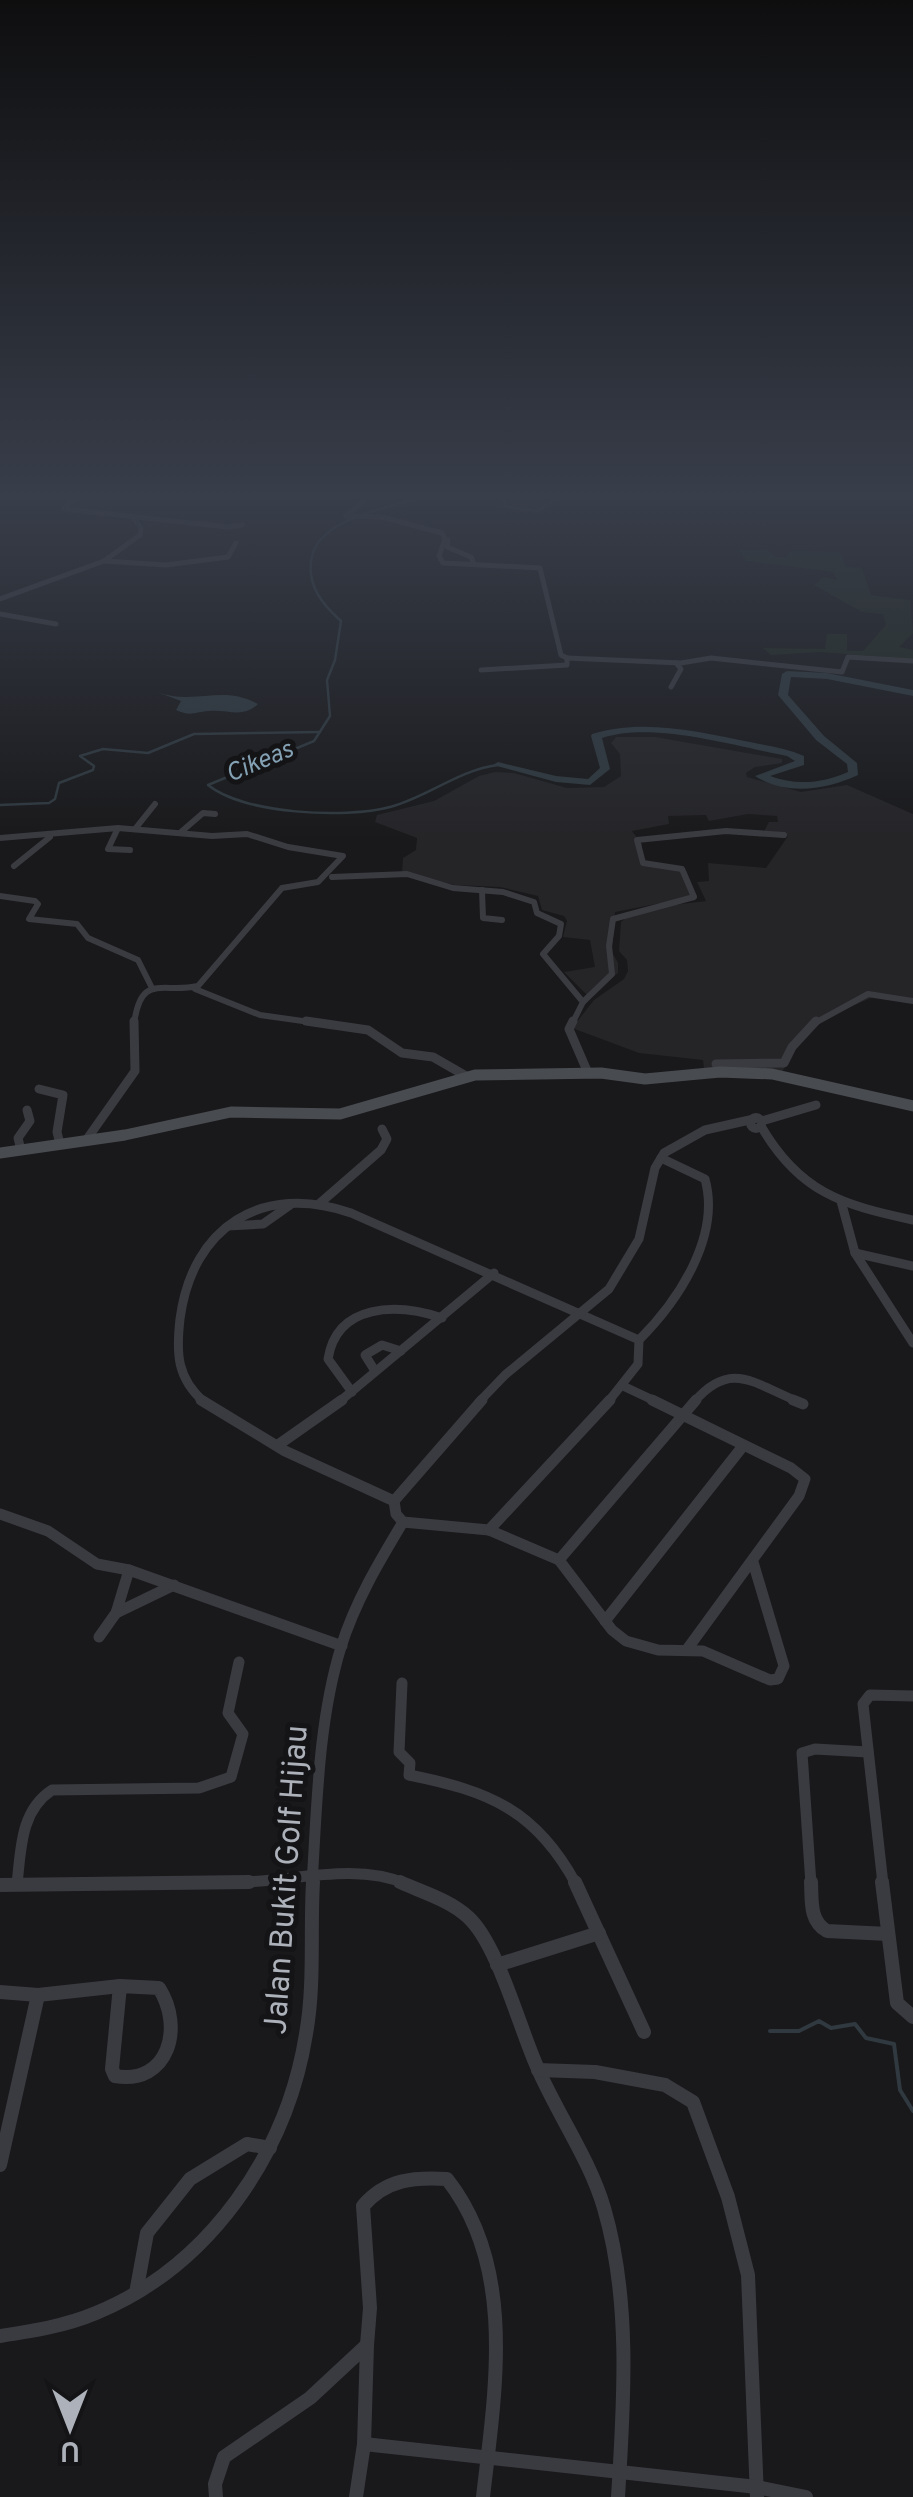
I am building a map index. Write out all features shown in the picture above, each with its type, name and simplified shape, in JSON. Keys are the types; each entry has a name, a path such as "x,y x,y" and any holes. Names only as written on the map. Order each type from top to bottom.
{"main road":[{"path":"0,1154 231,1112 340,1114 430,1090 466,1076 588,1073 644,1080 720,1072 772,1074 913,1106"}],"street":[{"path":"551,609 561,655 567,658 676,663 711,658 842,672 848,657 913,661"},
{"path":"0,614 56,624"},
{"path":"481,670 564,665 569,664 567,658"},
{"path":"671,687 681,669 676,663"},
{"path":"135,829 154,804"},
{"path":"181,832 203,813 216,814"},
{"path":"118,828 108,849 130,850"},
{"path":"0,838 50,837 118,828 247,834 288,847 343,855 332,876"},
{"path":"588,1073 569,1029 584,1002 612,974 612,918 694,897 682,869 643,862 637,840 749,830 784,835"},
{"path":"14,866 50,837"},
{"path":"282,888 301,888 332,876 406,874 453,888 533,900 537,914 559,921 559,936 543,954 584,1002"},
{"path":"195,988 282,888 286,878"},
{"path":"482,890 483,918 502,920"},
{"path":"0,896 35,901 38,904 28,919 77,924 88,938 138,960 152,988"},
{"path":"152,988 195,988 217,1001 260,1015 368,1030 402,1054 433,1057 466,1076"},
{"path":"87,1139 135,1071 131,1046 136,1010 152,988"},
{"path":"716,1064 784,1064 792,1048 818,1020 868,994 913,1001"},
{"path":"39,1089 62,1093 57,1132 60,1144"},
{"path":"753,1562 774,1627 784,1674 778,1679 770,1680 725,1658 688,1648 644,1647 626,1640 605,1621 558,1560 490,1530 403,1522 396,1514 394,1501 488,1392 609,1289 632,1255 661,1158 705,1130 759,1122 816,1104"},
{"path":"21,1150 18,1138 30,1121 27,1110"},
{"path":"759,1122 790,1172 813,1189 841,1201 913,1220"},
{"path":"319,1204 378,1154 386,1139 382,1129"},
{"path":"490,1530 623,1386 638,1364 638,1340 671,1304 694,1268 706,1211 705,1179 661,1158"},
{"path":"334,1207 336,1189"},
{"path":"841,1201 855,1253 913,1343"},
{"path":"394,1501 226,1416 190,1390 178,1361 181,1294 190,1266 203,1246 228,1226 251,1214 290,1205 334,1207 494,1273 638,1340"},
{"path":"855,1253 913,1266"},
{"path":"278,1444 352,1392 494,1273"},
{"path":"352,1392 328,1359 332,1339 347,1322 394,1306 420,1309 442,1318"},
{"path":"376,1371 365,1355 372,1347 386,1344 402,1350"},
{"path":"558,1560 699,1392 721,1376 734,1376 804,1404"},
{"path":"623,1386 791,1468 806,1479 799,1496 753,1562 688,1648"},
{"path":"605,1621 743,1446"},
{"path":"0,1514 48,1531 97,1564 130,1570 342,1646"},
{"name":"Jalan Bukit Golf Hijau","path":"0,2336 90,2319 136,2293 207,2238 242,2198 282,2124 306,2034 321,1754 342,1646 378,1564 403,1522"},
{"path":"99,1637 116,1613 130,1570"},
{"path":"116,1613 174,1585"},
{"path":"17,1884 30,1813 42,1794 52,1790 199,1788 231,1777 243,1734 228,1714 239,1662"},
{"path":"402,1683 399,1752 410,1763 409,1775 465,1786 535,1825 555,1848 644,2032"},
{"path":"913,1696 876,1694 865,1698 898,2003 913,2017"},
{"path":"868,1752 815,1749 802,1753 813,1914 827,1931 888,1934"},
{"path":"0,1885 388,1877 421,1889 468,1916 484,1937 497,1965 538,2070 602,2204 613,2246 621,2332 618,2497"},
{"path":"497,1965 599,1933"},
{"path":"0,1992 38,1995 120,1986 158,1988 168,2003 162,2061 157,2071 143,2080 132,2082 116,2076 112,2070 120,1986"},
{"path":"0,2165 38,1995"},
{"path":"538,2070 595,2072 665,2085 693,2102 728,2196 748,2276 757,2492"},
{"path":"136,2293 147,2233 190,2179 247,2144 270,2148"},
{"path":"356,2497 364,2444 370,2308 363,2206 371,2194 412,2176 446,2180 475,2213 492,2267 494,2342 482,2497"},
{"path":"216,2497 215,2484 224,2457 310,2398 367,2345"},
{"path":"364,2444 487,2455 806,2497"}],"shaded area":[{"path":"856,609 911,609 913,633 899,647 913,650 913,659 820,652 771,655 763,648 825,649 827,634 847,634 847,651 863,651 886,625 883,614"},
{"path":"157,692 184,697 232,696 258,704 241,712 192,714 176,710 181,701"},
{"path":"616,737 655,737 782,759 782,763 755,767 746,773 747,777 801,792 847,785 913,814 913,1003 873,997 823,1019 801,1041 782,1072 704,1069 703,1060 639,1053 572,1028 594,1000 624,979 628,971 627,960 619,951 621,922 628,916 665,906 706,901 697,882 709,881 708,863 766,868 788,836 764,831 769,822 778,822 777,816 748,814 709,821 706,815 668,816 669,824 632,831 642,844 642,861 686,870 697,896 615,912 612,952 618,973 589,997 564,972 595,967 590,940 563,937 567,921 564,916 542,910 538,896 402,873 403,858 416,850 417,838 375,822 377,815 434,801 479,776 495,772 514,773 567,788 604,787 621,776 620,754 611,743"}],"waterway":[{"name":"Cikeas","path":"320,732 330,716 327,680 335,660 341,621 329,609"},
{"path":"498,765 556,779 590,782 605,769 596,736 635,729 790,753 800,758 800,763 760,776 783,784 819,785 854,773 852,763 820,738 783,695 787,674 827,676 913,693"},
{"path":"0,805 49,803 55,799 59,783 93,770 94,766 80,756 103,749 148,753 194,734 320,732"},
{"path":"320,732 314,741 208,785 224,795 270,808 348,813 390,807 470,772 498,765"},
{"path":"770,2031 799,2031 819,2021 831,2028 855,2024 866,2038 894,2044 900,2090 913,2111"}]}
